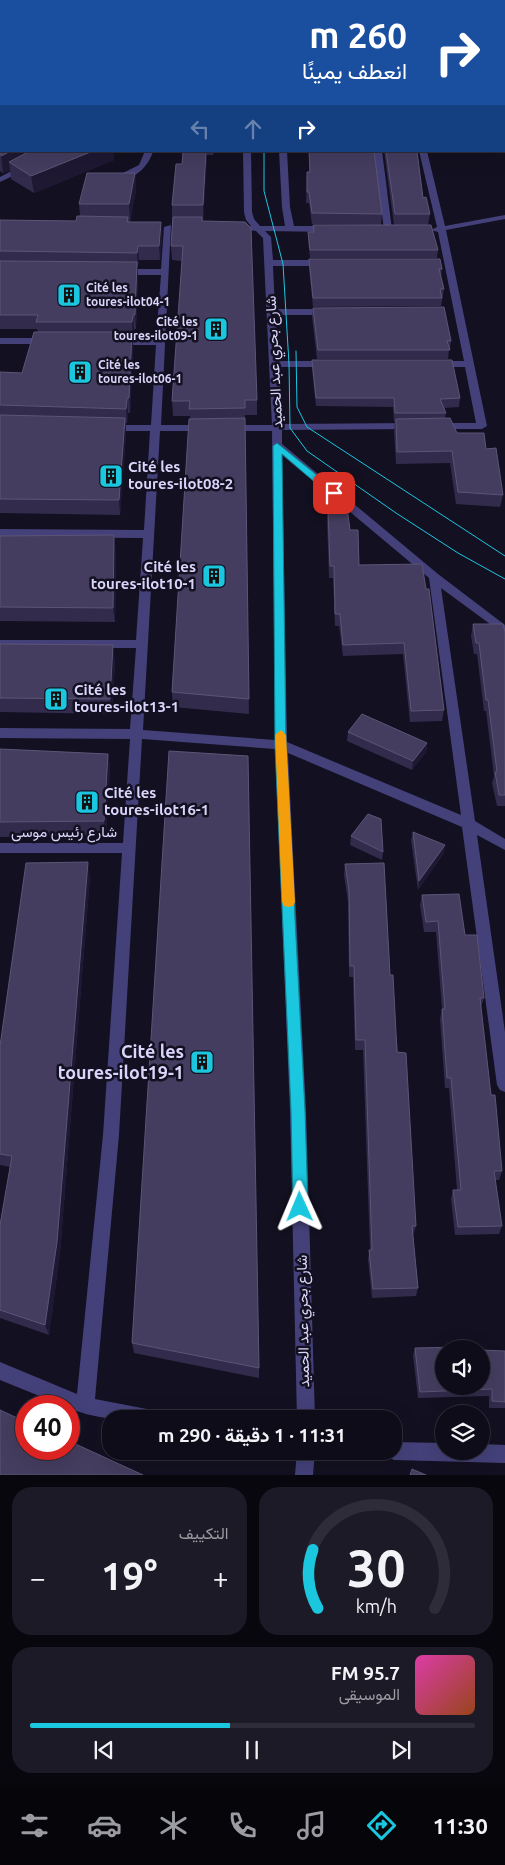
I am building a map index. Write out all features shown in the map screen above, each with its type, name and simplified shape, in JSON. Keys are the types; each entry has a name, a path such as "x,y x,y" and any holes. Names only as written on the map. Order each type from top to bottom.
{"street":[{"path":"0,180 29,165 37,156 38,152"},
{"path":"113,181 136,172 144,166 149,152"},
{"name":"شارع بحري عبد الحميد","path":"246,152 248,212 252,228 267,237 274,364 281,745 298,1111 306,1410"},
{"path":"283,152 286,207 290,229"},
{"path":"378,152 392,230 378,230"},
{"path":"97,428 482,426 469,364 454,311 444,263 442,230 424,152"},
{"path":"424,230 442,230 505,217"},
{"path":"85,1406 111,1135 168,227"},
{"path":"252,228 339,230"},
{"path":"269,263 340,263"},
{"path":"117,272 166,272"},
{"path":"271,312 342,312"},
{"path":"0,341 57,342"},
{"path":"104,342 160,342"},
{"path":"274,364 335,364"},
{"path":"421,364 469,364"},
{"path":"277,446 434,577 505,631"},
{"path":"0,533 149,534"},
{"path":"434,577 505,1085"},
{"path":"0,644 142,644"},
{"path":"0,733 137,734 281,745 468,824 505,845"},
{"name":"شارع رئيس موسى","path":"0,848 129,848"},
{"path":"0,1371 85,1406 106,1410"},
{"path":"402,1450 505,1454"},
{"path":"304,1475 305,1460"}],"building":[{"path":"1,152 9,152 1,156"},
{"path":"28,152 91,152 31,176 9,162"},
{"path":"183,152 206,152 203,205 172,205 176,164 182,164"},
{"path":"309,152 374,152 382,214 312,213 309,192 307,192 307,172 310,172"},
{"path":"386,152 417,152 423,198 426,197 430,214 395,214"},
{"path":"87,173 135,173 129,204 79,204"},
{"path":"77,216 128,217 127,222 161,222 159,246 138,246 137,253 0,251 0,220 76,221"},
{"name":"Cité les toures-ilot09-1","path":"173,217 202,217 202,221 245,222 251,228 257,400 245,400 245,408 189,409 190,401 172,401 183,246 171,246"},
{"path":"313,225 431,225 438,250 310,250 308,232 314,232"},
{"path":"309,259 440,259 442,269 439,269 444,289 440,289 442,298 313,298"},
{"path":"0,261 137,262 135,315 133,315 132,322 36,322 38,315 0,315"},
{"path":"444,307 451,341 447,341 450,350 318,350 313,308"},
{"name":"Cité les toures-ilot06-1","path":"34,332 132,332 129,398 127,398 126,409 0,405 0,372 22,373"},
{"path":"312,360 452,360 460,398 440,399 446,413 395,413 394,398 316,398"},
{"path":"0,415 125,418 119,500 0,499"},
{"name":"Cité les toures-ilot10-1","path":"245,418 249,699 172,692 189,419"},
{"path":"450,418 457,433 484,433 486,449 496,448 503,495 458,492 452,451 397,452 396,419"},
{"path":"347,507 350,530 358,530 359,565 422,564 426,589 429,589 444,710 411,711 404,643 343,645 340,614 335,614 334,566 330,566 328,508"},
{"path":"114,535 113,608 0,607 0,536"},
{"path":"473,624 503,624 505,632 505,795 499,795 488,700 486,700 479,643 476,643"},
{"name":"Cité les toures-ilot13-1","path":"0,644 113,645 110,699 0,698"},
{"path":"362,714 427,743 413,761 348,732"},
{"name":"Cité les toures-ilot16-1","path":"0,749 108,754 104,821 0,822"},
{"name":"Cité les toures-ilot19-1","path":"169,751 248,756 259,1368 132,1343"},
{"path":"368,814 381,819 383,852 351,836"},
{"path":"413,832 445,845 419,881"},
{"path":"88,862 57,1242 45,1325 0,1310 0,1225 12,1156 0,1154 0,1046 26,863"},
{"path":"384,863 390,975 393,975 397,1052 406,1053 416,1226 412,1226 418,1288 373,1289 369,1250 372,1250 365,1040 356,1040 354,966 350,966 349,890 345,864"},
{"path":"459,894 465,935 477,935 484,998 480,998 491,1095 495,1095 502,1171 494,1171 502,1226 458,1227 453,1190 461,1190 451,1078 447,1078 442,1009 445,1009 438,921 426,922 422,895"},
{"path":"415,1348 435,1348 435,1391 420,1392"},
{"path":"490,1350 505,1351 505,1402 492,1401 492,1389 490,1389"},
{"path":"0,1410 15,1417 15,1460 80,1460 80,1446 102,1456 102,1460 110,1460 143,1475 0,1475"},
{"path":"412,1469 426,1475 410,1475"}],"tram line":[{"path":"264,152 264,191 283,264 289,364 290,428 307,451 396,513 458,553 505,579"},
{"path":"296,351 297,407 307,427 505,556"}],"slow traffic":[{"path":"281,735 288,902"}],"place":[{"name":"Cité les toures-ilot04-1","path":"69,295"},
{"name":"Cité les toures-ilot09-1","path":"216,329"},
{"name":"Cité les toures-ilot06-1","path":"80,372"},
{"name":"Cité les toures-ilot08-2","path":"111,476"},
{"name":"Cité les toures-ilot10-1","path":"214,576"},
{"name":"Cité les toures-ilot13-1","path":"56,699"},
{"name":"Cité les toures-ilot16-1","path":"87,802"},
{"name":"Cité les toures-ilot19-1","path":"202,1062"}],"route":[{"path":"300,1207 298,1111 281,745 277,446 334,493"}]}
